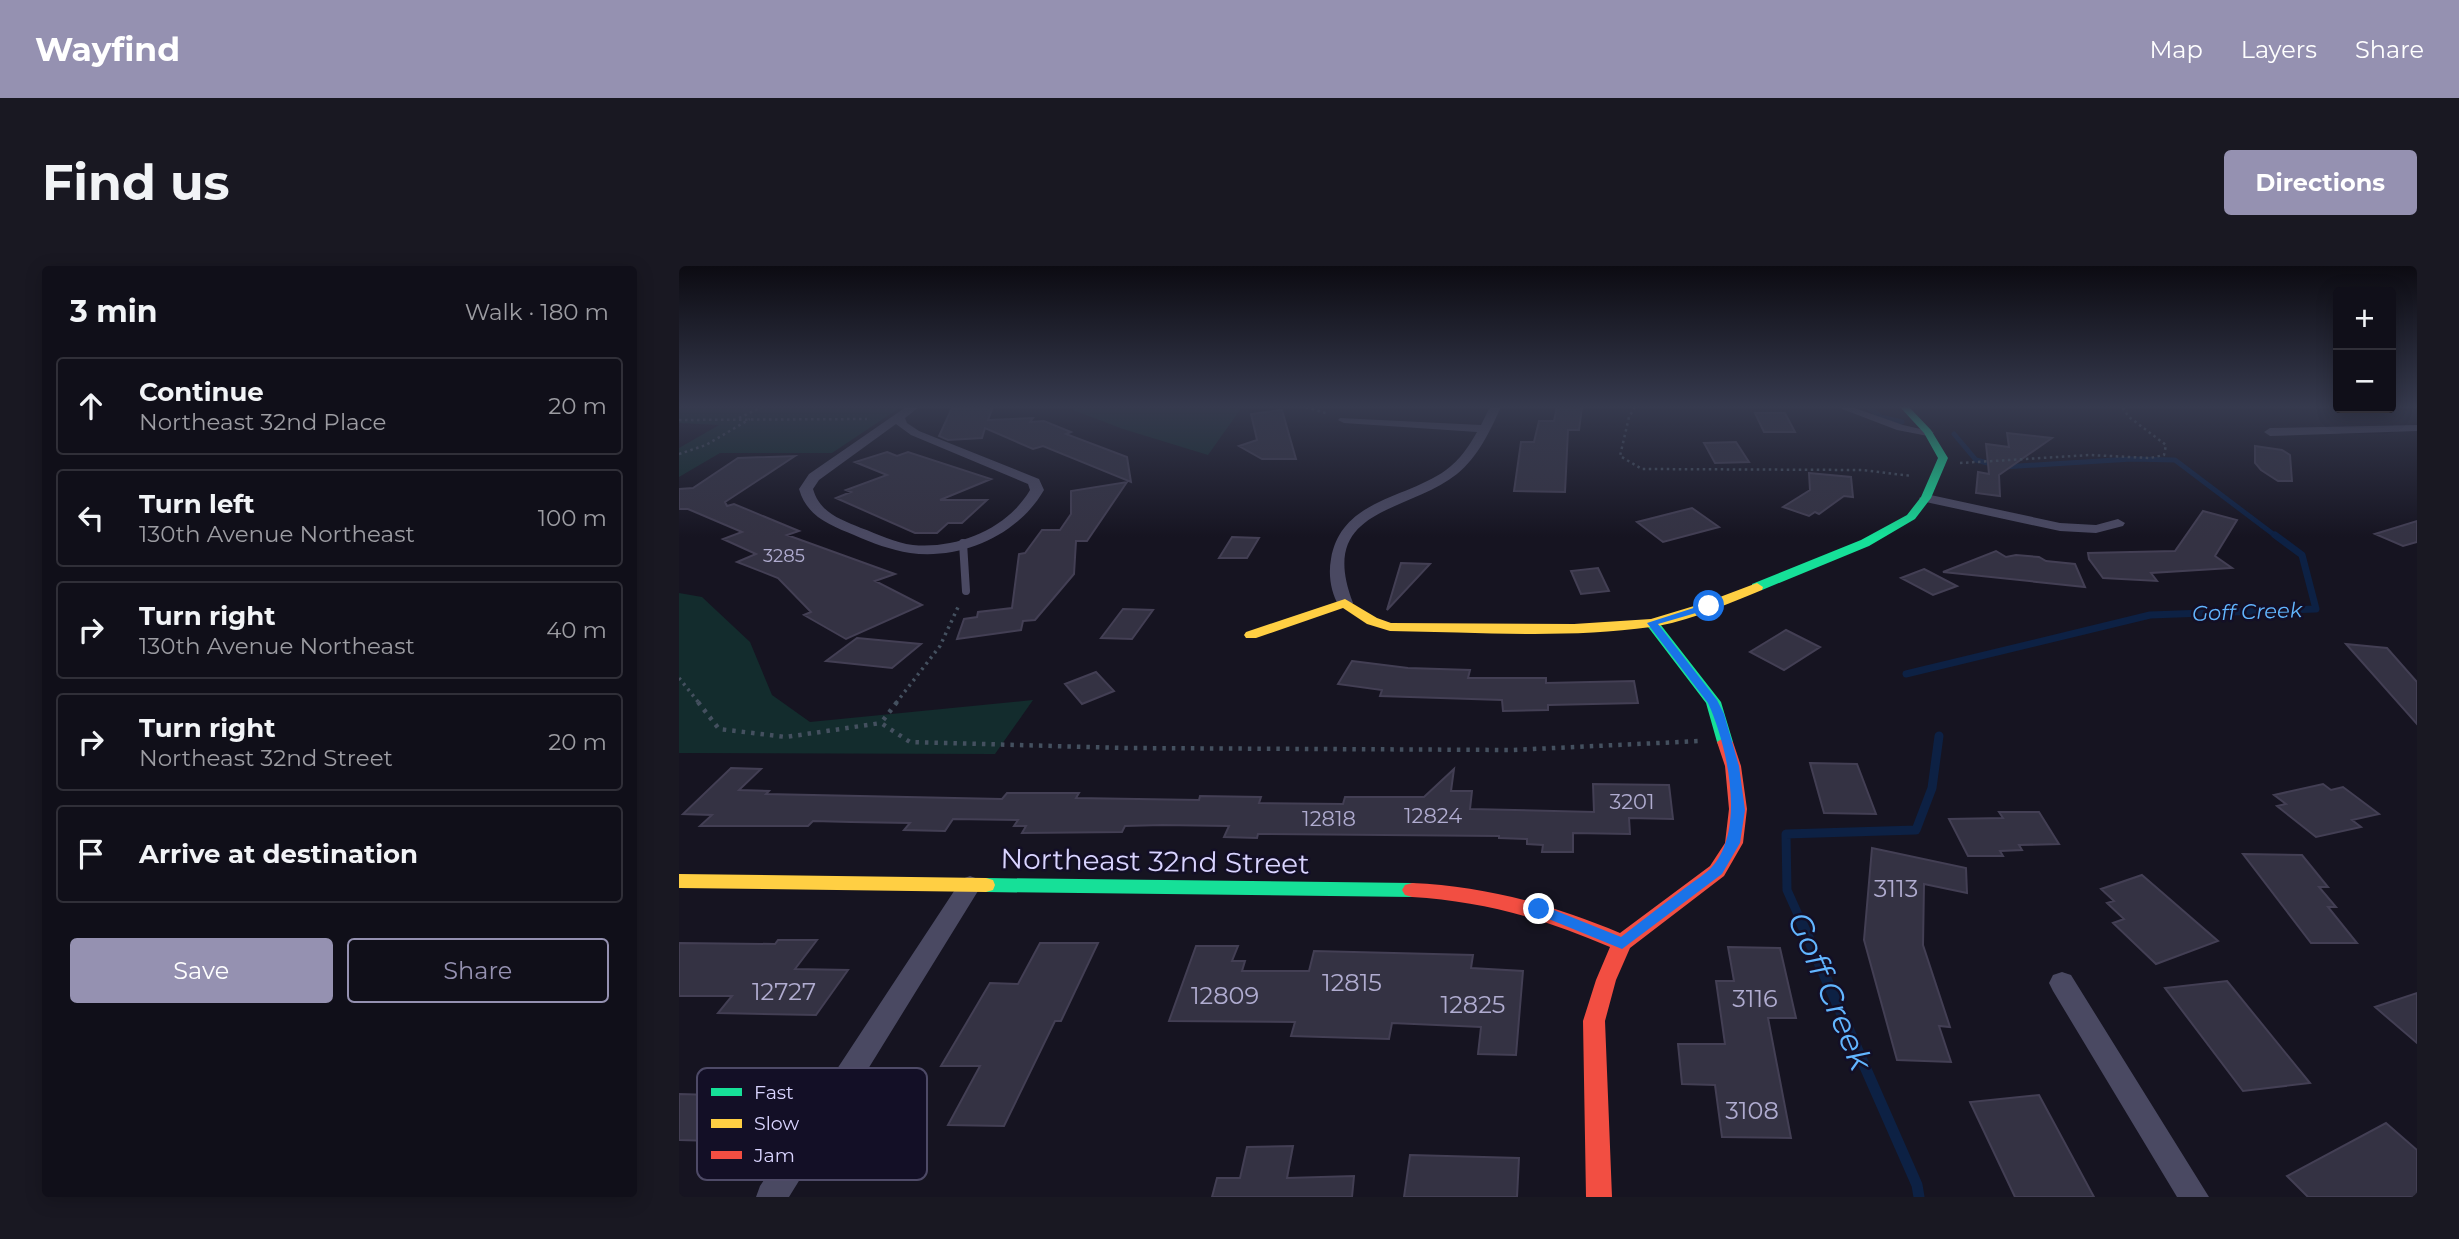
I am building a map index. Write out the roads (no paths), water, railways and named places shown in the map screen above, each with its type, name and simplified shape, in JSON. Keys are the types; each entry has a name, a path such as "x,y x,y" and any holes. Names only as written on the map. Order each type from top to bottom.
{"street":[{"path":"849,450 814,477 806,489 813,509 888,544 915,549 963,543 985,536 1017,517 1032,502 1037,490 1034,482 957,450"},
{"path":"1472,450 1468,458 1448,475 1381,505 1358,518 1347,529 1338,561 1338,584 1345,603 1373,621 1417,629 1562,628 1652,623 1709,606 1865,543 1912,517 1926,498 1937,473 1943,458 1939,450"},
{"path":"1926,498 2060,527 2096,529 2118,523"},
{"path":"1251,635 1345,603"},
{"path":"1599,1197 1594,1021 1606,980 1622,943 1717,871 1734,843 1738,810 1733,766 1713,702 1652,623"},
{"name":"Northeast 32nd Street","path":"679,881 1452,891 1494,897 1539,909 1622,943"},
{"path":"853,1068 970,885"},
{"path":"2062,983 2194,1197"},
{"path":"771,1197 782,1180"}],"lane":[{"path":"963,543 966,591"}],"waterway":[{"name":"Goff Creek","path":"1968,450 1976,460 2003,467 2132,459 2175,460 2277,537"},
{"name":"Goff Creek","path":"1906,674 2150,615 2316,609 2302,555 2275,535"},
{"name":"Goff Creek","path":"1800,919 1787,890 1786,834 1916,830 1932,788 1939,736"},
{"name":"Goff Creek","path":"1799,917 1917,1185 1919,1197"}]}
